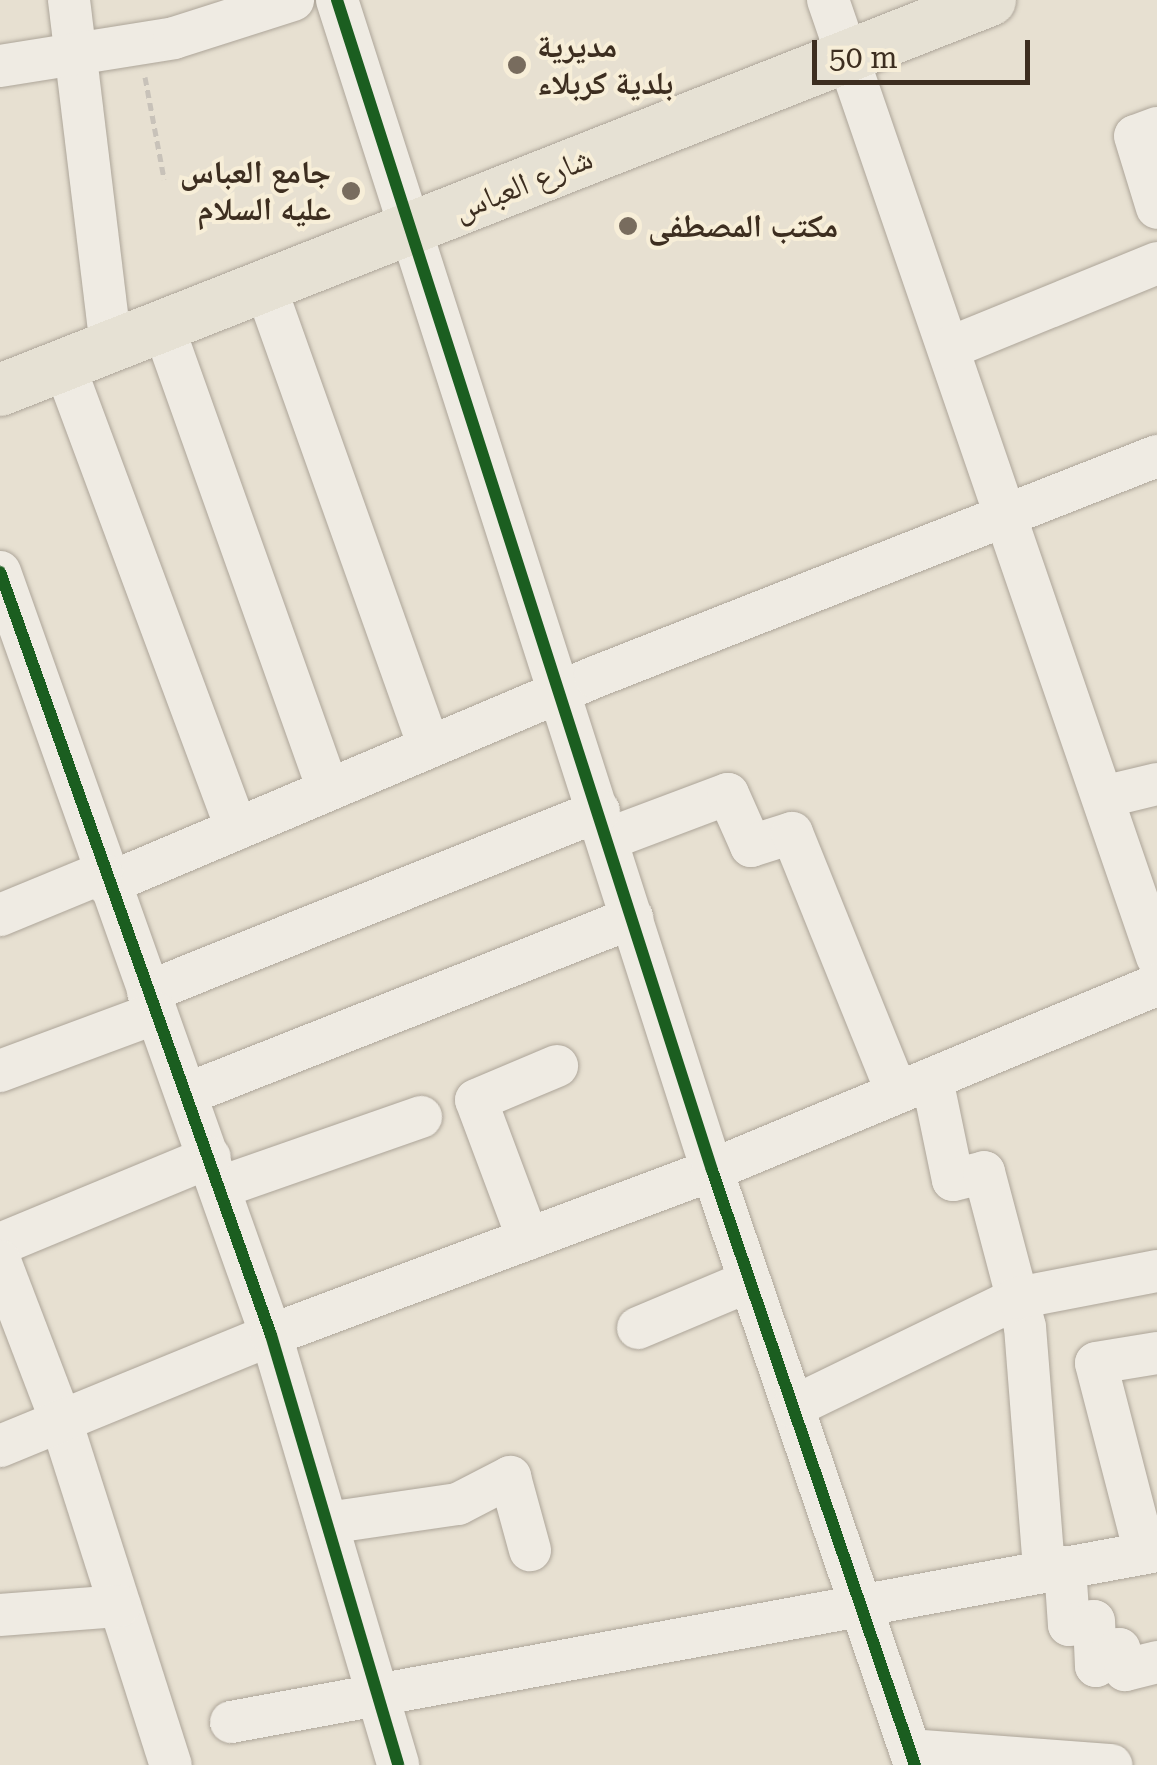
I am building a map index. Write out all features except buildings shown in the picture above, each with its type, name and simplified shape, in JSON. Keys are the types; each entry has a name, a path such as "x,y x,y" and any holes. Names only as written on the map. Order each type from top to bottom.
{"main road":[{"name":"شارع العباس","path":"0,390 990,0"}],"street":[{"path":"69,0 112,346"},
{"path":"0,66 139,44 293,0"},
{"path":"337,0 712,1170 912,1757 1111,1765"},
{"path":"828,0 1009,514 1157,958"},
{"path":"1157,128 1135,136 1157,208"},
{"path":"948,348 1157,263"},
{"path":"265,286 428,747"},
{"path":"163,326 328,790"},
{"path":"64,365 237,829"},
{"path":"0,915 237,829 561,691 1157,456"},
{"path":"0,572 104,879 187,1094 271,1335 398,1765"},
{"path":"1103,796 1157,784"},
{"path":"0,1070 152,1003 603,825 728,794 750,846 792,832 914,1086 953,1180 984,1172 1017,1298 1055,1569 1069,1625 1094,1621 1096,1666 1119,1649 1125,1670 1157,1662"},
{"path":"187,1094 632,918"},
{"path":"0,1446 271,1335 712,1170 1157,985"},
{"path":"528,1239 476,1100 557,1066"},
{"path":"0,1244 215,1172 421,1118"},
{"path":"0,1261 61,1421 171,1765"},
{"path":"793,1406 1017,1298 1157,1271"},
{"path":"638,1328 750,1281"},
{"path":"232,1722 1151,1552 1096,1364 1157,1353"},
{"path":"328,1523 458,1504 510,1477 530,1550"},
{"path":"0,1615 120,1606"}],"path":[{"path":"139,44 164,178"}],"cycle path":[{"path":"337,0 712,1170 915,1765"},
{"path":"0,572 271,1335 398,1765"}],"place":[{"name":"مديرية بلدية كربلاء","path":"517,65"},
{"name":"جامع العباس عليه السلام","path":"351,191"},
{"name":"مكتب المصطفى","path":"628,226"}]}
